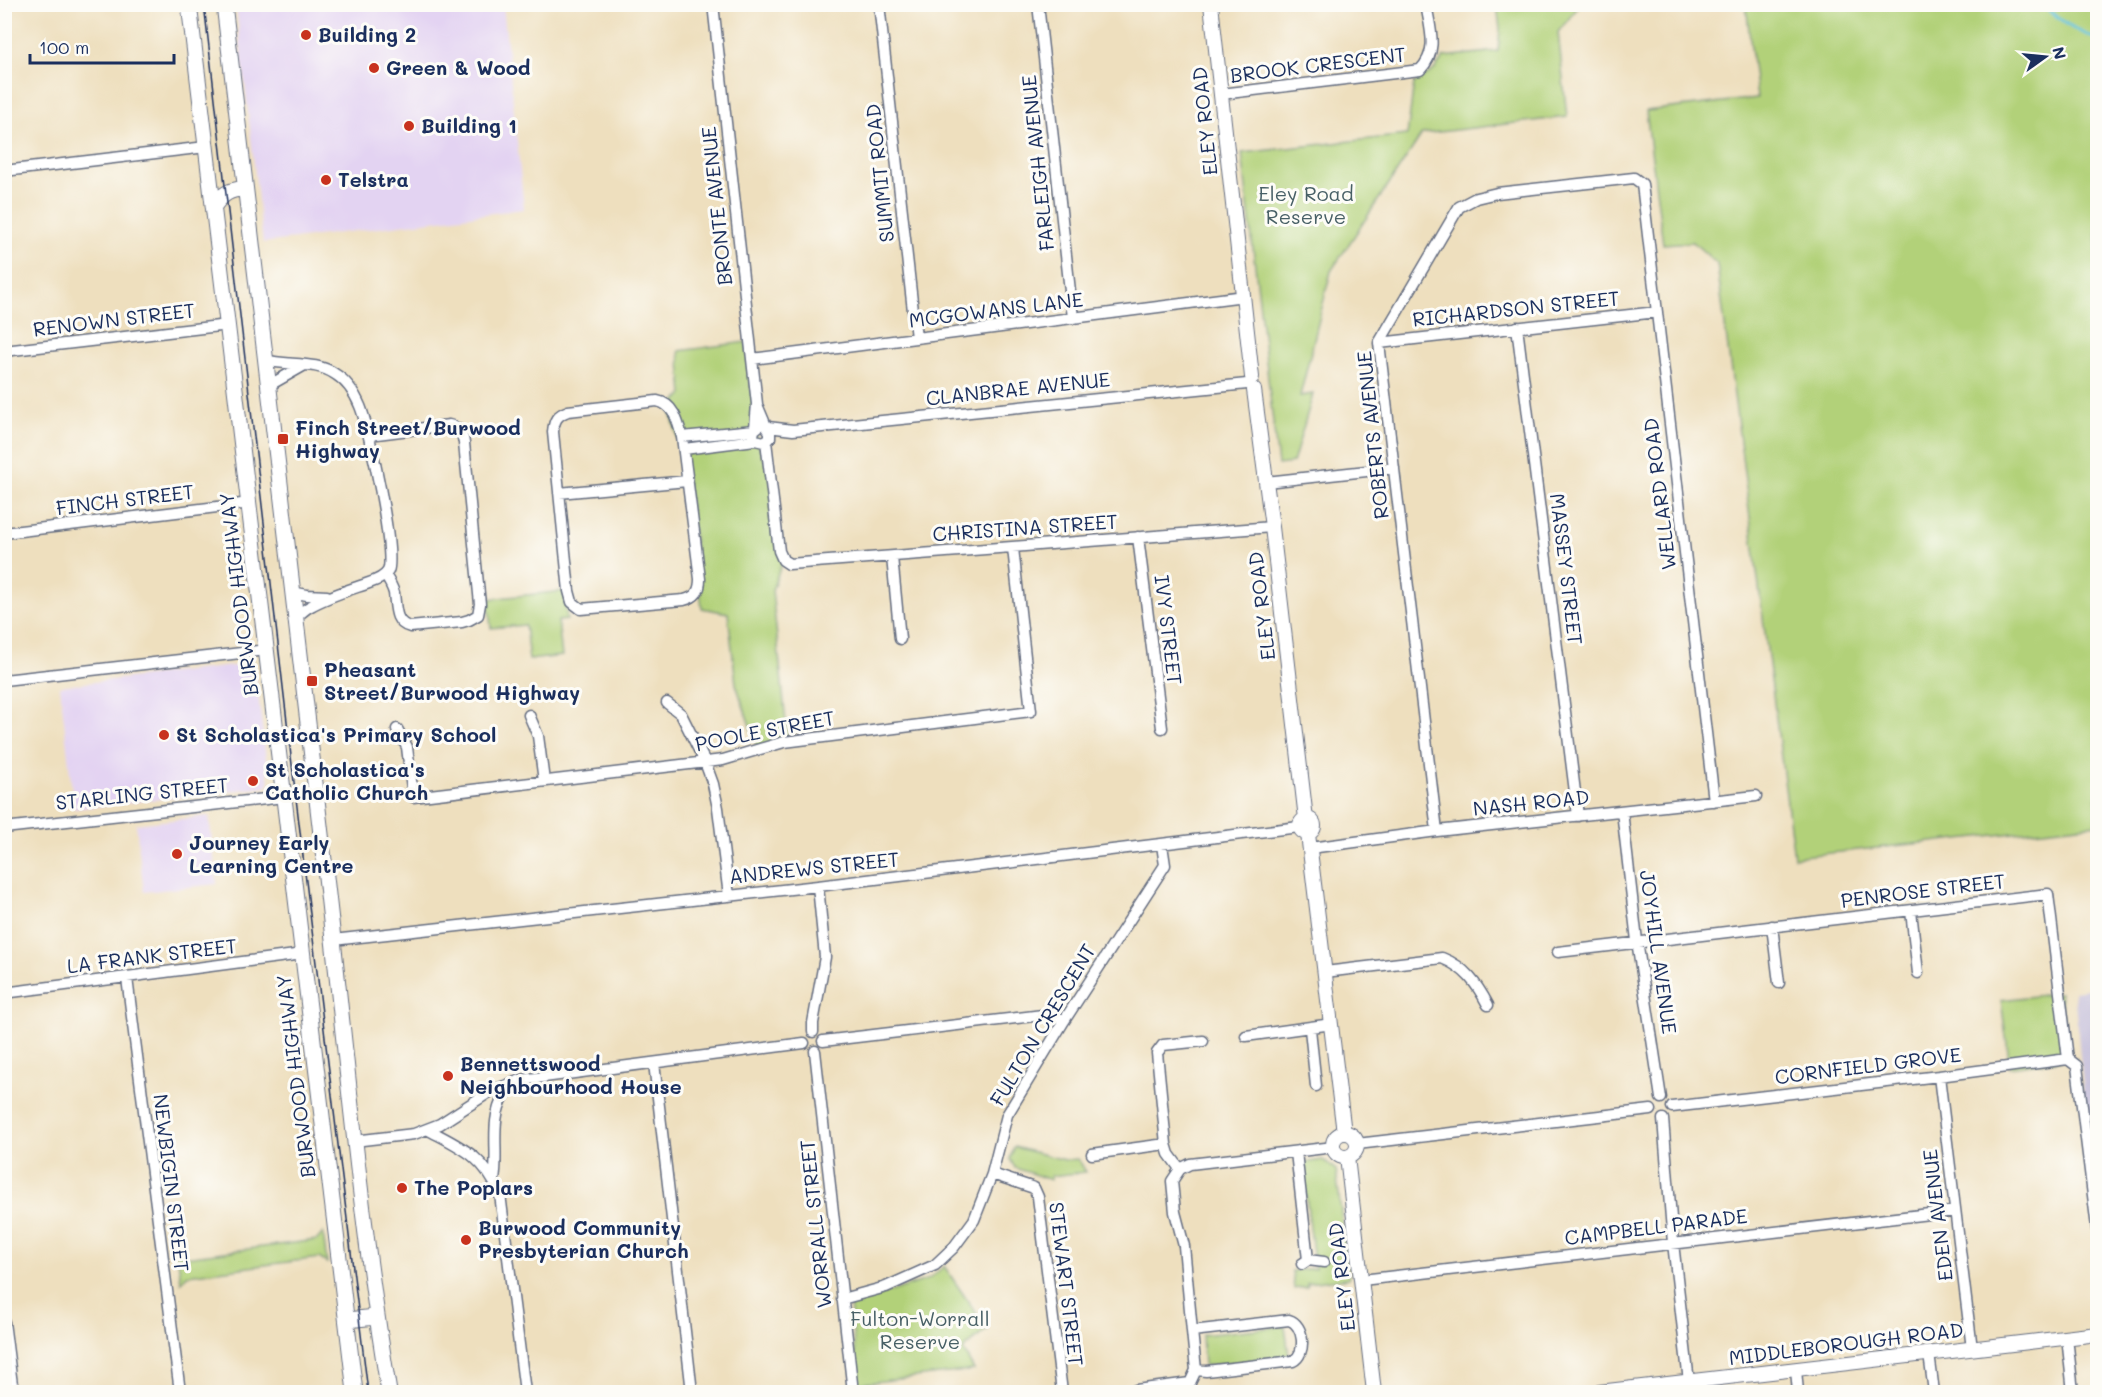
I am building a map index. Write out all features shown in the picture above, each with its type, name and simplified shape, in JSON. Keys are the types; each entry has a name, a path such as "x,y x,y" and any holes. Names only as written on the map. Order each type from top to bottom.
{"highway":[{"name":"BURWOOD HIGHWAY","path":"189,4 355,1392"},
{"path":"224,4 333,940 354,1141 376,1317 389,1392"},
{"path":"214,206 226,192 244,189"},
{"path":"346,1320 376,1317"}],"main road":[{"name":"ELEY ROAD","path":"1211,4 1244,296 1251,383 1272,527 1306,832 1332,1024 1344,1134"},
{"path":"1344,1134 1351,1135 1357,1144 1356,1151 1347,1157 1340,1156 1334,1147 1335,1139 1344,1134"},
{"name":"ELEY ROAD","path":"1347,1157 1374,1392"},
{"name":"MIDDLEBOROUGH ROAD","path":"1599,1392 2097,1334"}],"street":[{"name":"BRONTE AVENUE","path":"713,4 757,404 770,474 779,551 783,560"},
{"name":"SUMMIT ROAD","path":"879,4 916,338"},
{"name":"FARLEIGH AVENUE","path":"1038,4 1073,318"},
{"name":"BROOK CRESCENT","path":"1221,94 1420,70 1428,62 1432,50 1426,4"},
{"path":"4,171 206,147"},
{"name":"ROBERTS AVENUE","path":"1437,831 1379,343 1459,207 1476,198 1497,193 1634,178 1642,184"},
{"name":"WELLARD ROAD","path":"1642,184 1714,801"},
{"name":"MCGOWANS LANE","path":"752,359 1244,296"},
{"name":"RICHARDSON STREET","path":"1379,343 1656,312"},
{"name":"RENOWN STREET","path":"4,351 228,325"},
{"name":"MASSEY STREET","path":"1517,327 1578,816"},
{"path":"265,360 281,364 325,368 345,382 361,407 385,516 390,564 385,574 374,581 333,595 306,609 295,618"},
{"path":"268,386 304,366"},
{"name":"CLANBRAE AVENUE","path":"761,434 1251,383"},
{"path":"664,402 670,407 682,437 699,579 698,591 684,600 587,609 576,606 570,597 552,432 557,416 563,413 664,402"},
{"path":"369,435 449,425 461,432 480,598 478,615 462,622 404,626 397,616 394,592 385,574"},
{"path":"682,437 761,434"},
{"path":"684,449 761,434"},
{"path":"1266,483 1394,468"},
{"path":"559,493 687,481"},
{"name":"FINCH STREET","path":"4,533 250,503"},
{"name":"CHRISTINA STREET","path":"783,560 789,564 1272,527"},
{"name":"IVY STREET","path":"1138,537 1162,728"},
{"name":"POOLE STREET","path":"397,729 407,747 413,797 723,760 784,742 1031,711 1013,548"},
{"path":"892,557 900,639"},
{"path":"292,592 307,595 333,595"},
{"path":"4,680 267,650"},
{"path":"667,703 681,714 705,762 718,808 729,896"},
{"path":"529,715 538,736 543,781"},
{"name":"NASH ROAD","path":"1306,832 1437,831 1756,796"},
{"name":"STARLING STREET","path":"4,828 284,797"},
{"name":"JOYHILL AVENUE","path":"1622,812 1637,941 1661,1098"},
{"name":"ANDREWS STREET","path":"333,940 1162,845 1306,832"},
{"name":"FULTON CRESCENT","path":"843,1299 886,1287 935,1265 954,1247 974,1220 992,1174 1007,1115 1064,1021 1165,865 1162,845"},
{"path":"813,1032 825,957 818,886"},
{"name":"PENROSE STREET","path":"1558,952 2048,894 2068,1059"},
{"path":"1911,911 1918,973"},
{"path":"1772,926 1779,983"},
{"name":"LA FRANK STREET","path":"4,993 303,954"},
{"path":"1325,972 1442,958 1458,964 1481,991 1488,1005"},
{"name":"NEWBIGIN STREET","path":"127,978 180,1392"},
{"path":"823,1041 1051,1014 1064,1021"},
{"path":"1246,1036 1310,1029 1332,1024"},
{"path":"1310,1029 1316,1086"},
{"path":"813,1032 823,1041"},
{"path":"804,1043 807,1035 813,1032"},
{"path":"804,1043 815,1051 820,1048 823,1041"},
{"path":"1180,1169 1169,1154 1166,1144 1157,1053 1163,1045 1203,1041"},
{"path":"354,1141 414,1134 440,1124 484,1095 521,1080 804,1043"},
{"name":"WORRALL STREET","path":"815,1051 854,1392"},
{"path":"2068,1059 2077,1066 2097,1236"},
{"name":"CORNFIELD GROVE","path":"1672,1107 1939,1077 2068,1059"},
{"path":"654,1063 693,1392"},
{"name":"EDEN AVENUE","path":"1939,1077 1972,1348"},
{"path":"494,1179 497,1164 495,1129 498,1111 505,1095 521,1080"},
{"path":"1661,1098 1670,1102 1672,1107 1670,1115 1663,1119 1654,1116 1651,1110 1653,1102 1661,1098"},
{"path":"1357,1144 1651,1110"},
{"path":"1663,1119 1672,1244 1689,1382"},
{"path":"427,1129 467,1150 483,1164 494,1179 500,1194 525,1392"},
{"path":"1092,1154 1166,1144"},
{"path":"1136,1390 1190,1383 1196,1370 1184,1246 1175,1212 1172,1181 1180,1169 1190,1164 1334,1147"},
{"path":"1296,1152 1305,1262 1324,1262"},
{"name":"STEWART STREET","path":"992,1174 1034,1188 1038,1197 1062,1392"},
{"name":"CAMPBELL PARADE","path":"1362,1280 1955,1211"},
{"path":"1192,1331 1289,1320 1299,1326 1302,1352 1299,1358 1293,1361 1206,1371 1196,1370"},
{"path":"4,1322 13,1392"},
{"path":"2067,1337 2073,1392"},
{"path":"1929,1354 1934,1392"},
{"path":"1796,1370 1798,1392"}],"shaded area":[{"path":"236,5 503,5 524,209 263,243"},
{"name":"St Scholastica's Primary School","path":"250,664 255,668 269,784 266,787 74,809 60,686"},
{"name":"Journey Early Learning Centre","path":"209,816 217,884 144,892 136,824"},
{"path":"2097,988 2097,1236 2074,991"}],"green space":[{"name":"Eley Road Reserve","path":"1497,5 1580,5 1558,32 1567,117 1422,134 1331,271 1300,396 1313,394 1293,463 1278,465 1242,153 1407,135 1414,83 1433,71 1444,57 1498,51 1500,29"},
{"path":"1746,5 2097,5 2097,824 1794,857 1717,264 1693,242 1663,244 1646,111 1757,98"},
{"path":"746,342 757,441 770,474 783,560 772,590 788,741 758,750 736,684 728,613 702,608 687,481 670,407 683,394 679,351"},
{"path":"564,591 567,620 558,621 562,656 529,660 525,625 491,628 488,599"},
{"path":"2060,993 2068,1059 2010,1067 2001,1000"},
{"path":"1014,1147 1065,1160 1078,1159 1086,1172 1051,1176 1051,1180 1015,1168 1010,1159"},
{"path":"1323,1160 1336,1170 1349,1278 1307,1283 1307,1287 1294,1289 1292,1271 1315,1268 1302,1163"},
{"path":"323,1233 327,1263 319,1258 187,1275 181,1282 177,1252 185,1257 317,1240"},
{"name":"Fulton-Worrall Reserve","path":"944,1266 987,1329 963,1350 974,1370 858,1384 850,1305 929,1279"},
{"path":"1285,1326 1289,1356 1204,1366 1202,1335"}],"waterway":[{"path":"2040,4 2072,28 2098,40"}],"tram line":[{"path":"204,4 294,782 368,1392"}],"place":[{"name":"Building 2","path":"306,35"},
{"name":"Green & Wood","path":"374,68"},
{"name":"Building 1","path":"409,126"},
{"name":"Telstra","path":"326,180"},
{"name":"Finch Street/Burwood Highway","path":"283,439"},
{"name":"Pheasant Street/Burwood Highway","path":"312,681"},
{"name":"St Scholastica's Primary School","path":"164,735"},
{"name":"St Scholastica's Catholic Church","path":"253,781"},
{"name":"Journey Early Learning Centre","path":"177,854"},
{"name":"Bennettswood Neighbourhood House","path":"448,1076"},
{"name":"The Poplars","path":"402,1188"},
{"name":"Burwood Community Presbyterian Church","path":"466,1240"}]}
